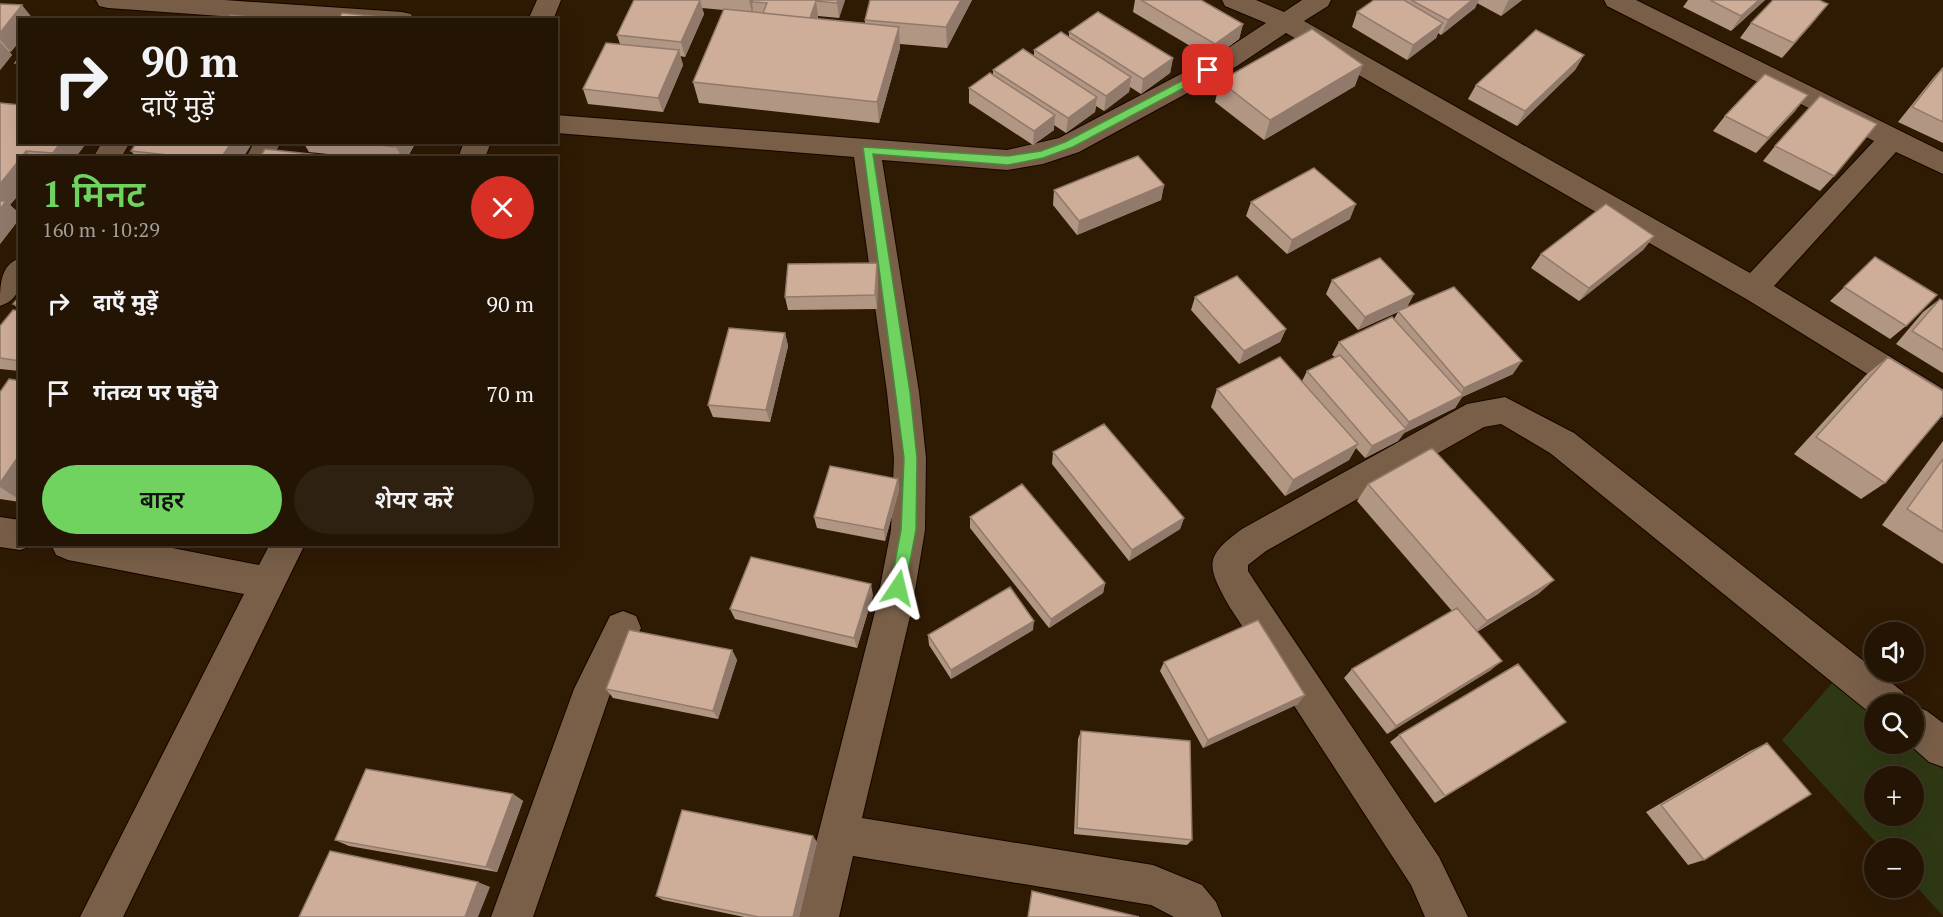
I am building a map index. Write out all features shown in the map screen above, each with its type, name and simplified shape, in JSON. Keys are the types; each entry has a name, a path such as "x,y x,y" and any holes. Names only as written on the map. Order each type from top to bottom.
{"street":[{"path":"108,0 217,14 344,18"},
{"path":"541,18 549,0"},
{"path":"1234,0 1286,22 1753,289 1943,405"},
{"path":"558,124 1008,160 1043,154 1069,145 1228,60 1319,0"},
{"path":"1616,0 1646,6 1943,164"},
{"path":"1753,289 1893,138"},
{"path":"818,917 894,608 908,530 910,458 903,392 867,150"},
{"path":"0,294 18,272"},
{"path":"1447,917 1425,871 1242,594 1230,573 1231,557 1254,540 1479,414 1505,410 1562,443 1876,694"},
{"path":"0,532 18,535"},
{"path":"78,546 270,583"},
{"path":"101,917 287,546"},
{"path":"512,917 593,689 622,628"},
{"path":"1924,732 1943,747"},
{"path":"839,834 1153,885 1187,900 1201,917"}],"green space":[{"path":"1834,681 1864,705 1864,754 1924,754 1943,769 1943,916 1924,895 1924,838 1872,838 1782,740"}],"building":[{"path":"634,0 700,0 681,42 617,35"},
{"path":"753,0 838,0 837,3 816,1 810,18 763,13 767,3 752,2"},
{"path":"870,0 961,0 946,27 865,20"},
{"path":"1141,0 1201,0 1243,24 1215,44"},
{"path":"1374,0 1404,0 1443,23 1413,45 1357,12"},
{"path":"1411,0 1472,0 1448,20"},
{"path":"1710,0 1759,0 1741,16"},
{"path":"1773,0 1819,0 1828,4 1794,43 1751,23"},
{"path":"0,4 22,5 0,33"},
{"path":"724,9 899,27 877,102 693,82"},
{"path":"1098,12 1173,58 1143,79 1069,32"},
{"path":"342,13 391,18 339,18"},
{"path":"230,15 258,18 228,18"},
{"path":"48,17 96,17 96,18"},
{"path":"1312,29 1363,65 1270,120 1220,81"},
{"path":"1536,30 1584,55 1525,111 1476,85"},
{"path":"1061,32 1131,77 1106,96 1034,50"},
{"path":"606,43 679,50 658,98 583,89"},
{"path":"1023,49 1097,97 1068,118 993,70"},
{"path":"1943,68 1943,122 1912,107"},
{"path":"990,73 1055,115 1034,131 969,88"},
{"path":"1765,74 1808,95 1768,138 1725,116"},
{"path":"1820,96 1877,124 1834,176 1775,146"},
{"path":"0,103 18,105 18,144 60,144 53,153 26,151 22,156 18,156 18,161 0,184"},
{"path":"136,144 231,144 222,156 177,156 131,151"},
{"path":"370,144 398,144 396,147"},
{"path":"265,149 328,156 260,156"},
{"path":"1138,156 1164,185 1079,221 1054,190"},
{"path":"1314,168 1356,204 1292,240 1251,202"},
{"path":"0,201 6,201 0,209"},
{"path":"1606,204 1654,236 1589,288 1541,254"},
{"path":"1875,257 1937,295 1906,326 1844,287"},
{"path":"1380,258 1414,294 1365,317 1332,280"},
{"path":"877,263 875,295 785,297 788,264"},
{"path":"1237,276 1286,329 1244,351 1195,297"},
{"path":"1454,287 1522,361 1464,388 1398,311"},
{"path":"1940,299 1943,301 1943,350 1912,331"},
{"path":"13,310 18,311 18,361 0,358 0,326"},
{"path":"1392,317 1463,395 1409,422 1339,342"},
{"path":"729,328 785,333 766,410 708,405"},
{"path":"1340,355 1406,429 1372,446 1307,371"},
{"path":"1280,357 1358,444 1293,480 1217,389"},
{"path":"1888,357 1943,391 1943,414 1885,483 1816,437"},
{"path":"9,379 18,381 18,457 0,483 0,392"},
{"path":"1104,424 1184,518 1132,550 1053,452"},
{"path":"1432,448 1554,580 1487,621 1368,484"},
{"path":"1943,459 1943,532 1907,509"},
{"path":"830,466 898,479 884,530 814,517"},
{"path":"1022,484 1105,583 1051,619 970,517"},
{"path":"751,557 871,584 854,638 730,609"},
{"path":"1010,587 1034,621 951,670 928,635"},
{"path":"1457,608 1502,661 1396,726 1352,669"},
{"path":"1258,620 1305,695 1208,740 1164,662"},
{"path":"629,630 732,650 713,711 606,689"},
{"path":"1518,664 1566,722 1445,796 1399,735"},
{"path":"1081,731 1190,741 1192,840 1077,828"},
{"path":"1767,743 1811,794 1704,860 1661,805"},
{"path":"366,769 513,794 486,867 335,840"},
{"path":"682,810 813,836 793,917 759,917 656,896"},
{"path":"330,851 478,882 465,917 299,917"},
{"path":"1032,891 1139,917 1028,917"}],"route":[{"path":"898,588 908,530 910,458 903,392 867,150 1008,160 1043,154 1069,145 1208,70"}]}
